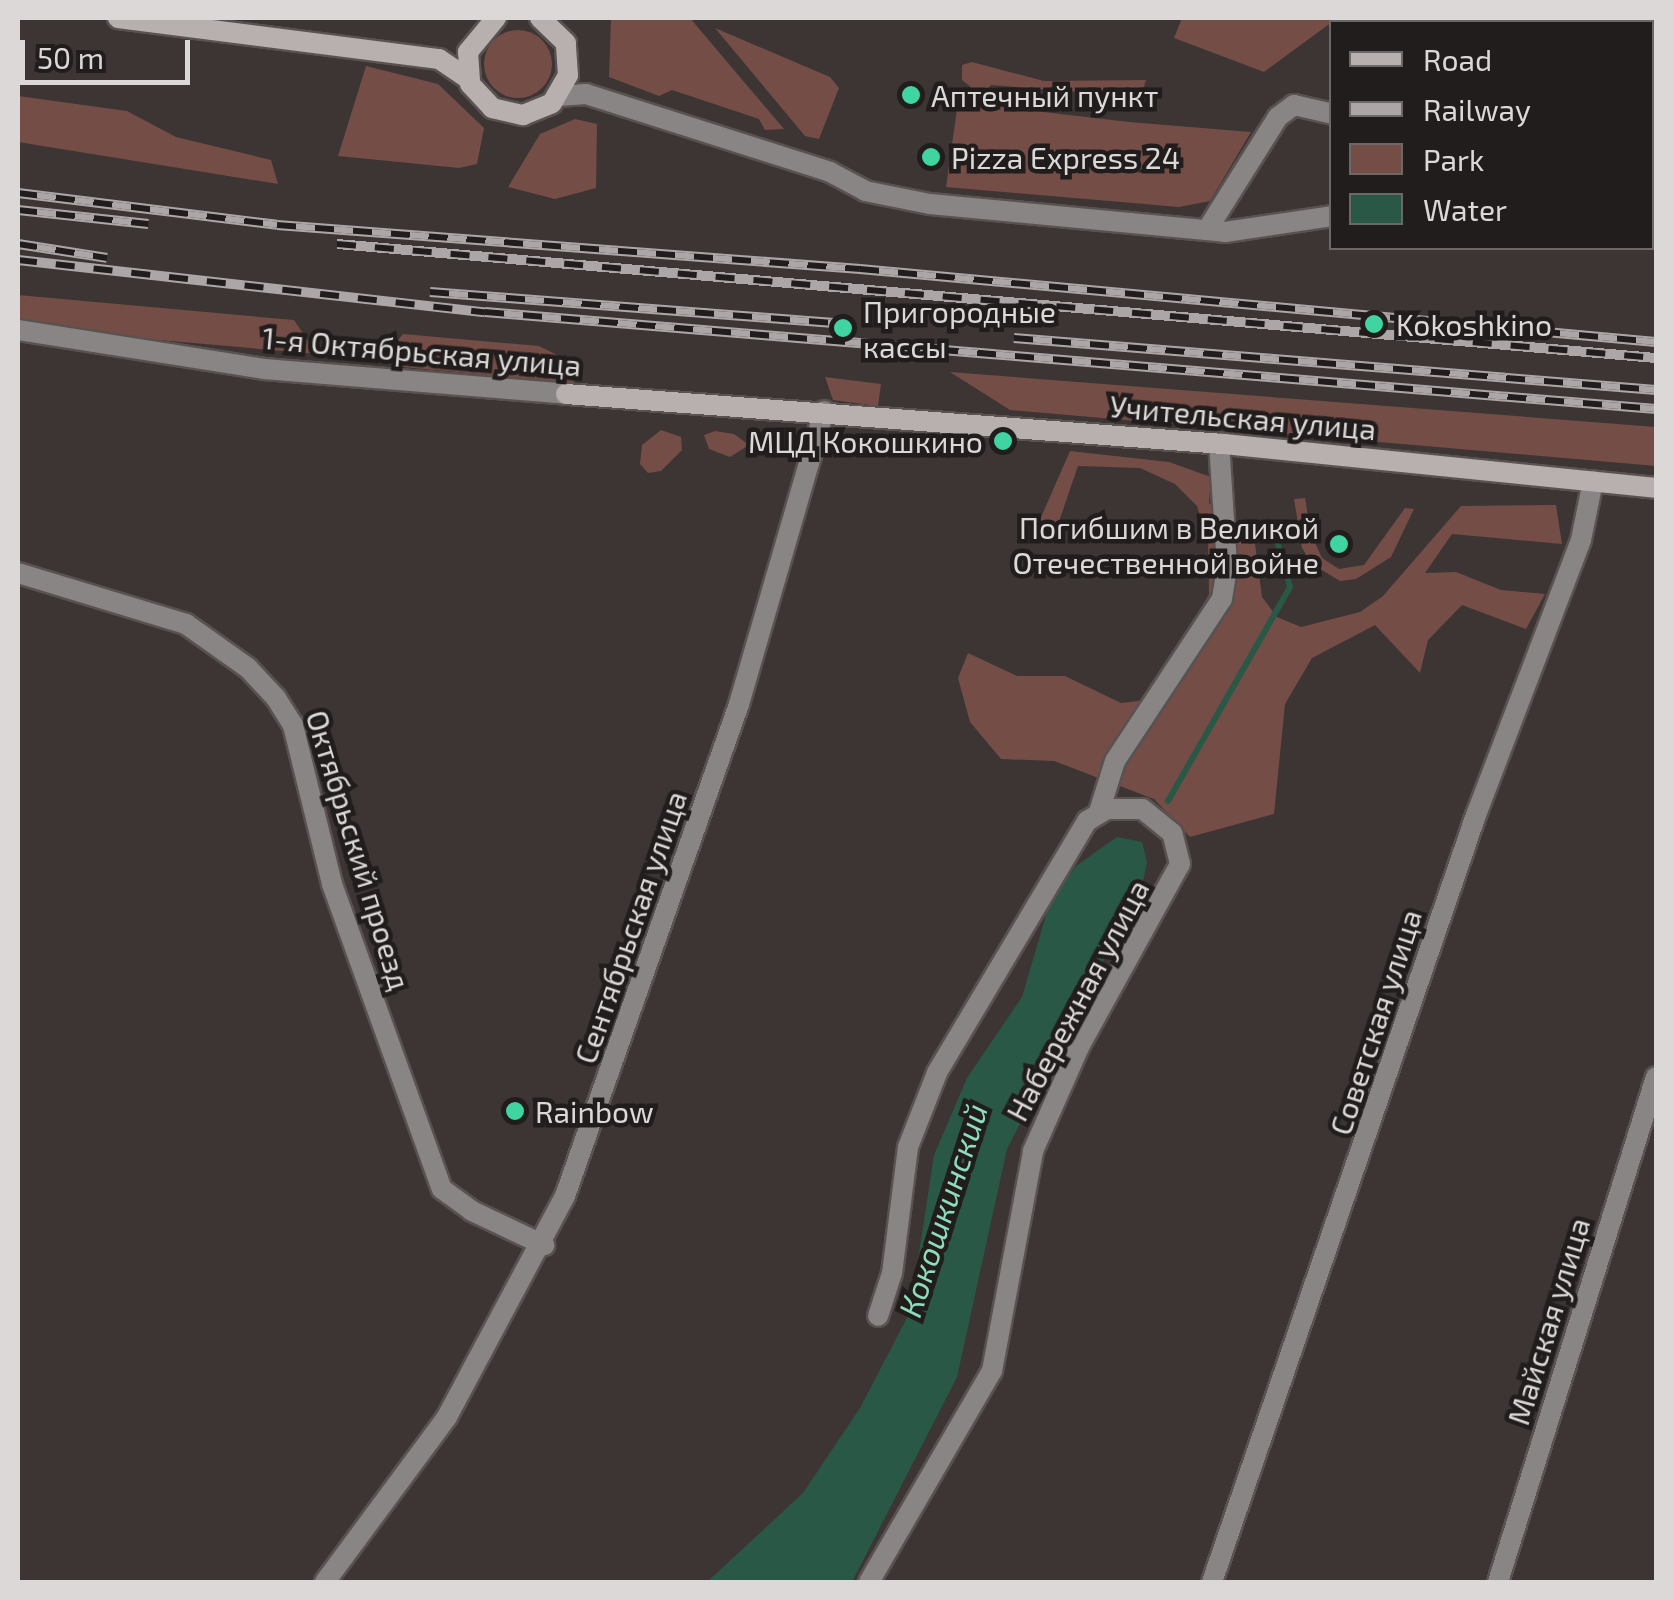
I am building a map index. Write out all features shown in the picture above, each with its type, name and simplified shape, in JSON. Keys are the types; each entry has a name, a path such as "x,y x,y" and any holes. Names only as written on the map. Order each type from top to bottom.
{"street":[{"path":"118,18 439,59 469,79 479,98 506,114 539,111 558,96 569,70"},
{"path":"439,59 471,43 496,18"},
{"path":"542,18 566,43 569,70 586,94"},
{"path":"469,79 471,43"},
{"path":"558,96 586,94 830,172 884,197 1207,230 1259,232 1329,217"},
{"path":"1207,230 1278,118 1294,105 1329,113"},
{"name":"1-я Октябрьская улица","path":"18,330 265,369 824,410"},
{"name":"Учительская улица","path":"824,410 1219,443 1656,488"},
{"name":"Сентябрьская улица","path":"325,1582 448,1418 544,1244 739,704 824,410"},
{"path":"878,1316 892,1273 904,1162 932,1084 1088,822 1109,810 1115,762 1222,599 1227,566 1219,443"},
{"name":"Советская улица","path":"1212,1582 1482,798 1581,540 1593,481"},
{"name":"Октябрьский проезд","path":"18,573 168,616 248,668 276,698 294,725 332,884 442,1188 544,1244"},
{"name":"Набережная улица","path":"869,1582 992,1371 1024,1177 1041,1128 1180,864 1162,822 1142,809 1109,810"},
{"name":"Майская улица","path":"1498,1582 1656,1078"}],"green space":[{"path":"611,18 690,18 784,129 765,130 759,119 672,90 659,96 609,77"},
{"path":"1182,18 1411,18 1329,20 1329,24 1264,72 1174,38"},
{"path":"715,28 830,77 839,88 819,139 805,136"},
{"path":"518,30 531,32 542,40 550,51 550,77 542,88 531,96 518,98 505,96 494,88 486,77 484,64 486,51 494,40 505,32"},
{"path":"972,62 1044,81 1146,80 1141,97 991,85 983,97 962,80 962,65"},
{"path":"366,66 438,84 484,128 477,164 459,168 338,156"},
{"path":"18,96 127,111 176,137 271,160 278,184 18,142"},
{"path":"958,102 1251,132 1210,201 1179,207 946,187"},
{"path":"575,119 597,124 596,188 555,199 508,187 540,134"},
{"path":"18,295 294,320 317,354 68,332 18,321"},
{"path":"403,334 539,346 581,367 573,383 392,366 394,345"},
{"path":"950,372 1656,427 1656,466 1010,410"},
{"path":"825,377 881,384 878,406 833,400"},
{"path":"661,430 681,437 682,450 661,471 648,473 640,464 642,445"},
{"path":"715,431 734,434 749,445 730,457 709,449 704,435"},
{"path":"1070,451 1169,462 1211,477 1209,503 1254,536 1262,597 1277,617 1301,627 1360,612 1383,596 1461,506 1556,505 1562,544 1452,534 1425,573 1456,572 1501,590 1545,594 1526,629 1462,605 1428,640 1420,673 1375,625 1312,658 1285,704 1274,814 1190,837 1154,799 1054,761 1001,759 970,722 958,678 968,653 1017,676 1065,676 1121,703 1155,699 1209,594 1208,541 1197,506 1175,484 1140,468 1078,466 1053,539 1032,538"},
{"path":"1305,498 1311,534 1322,558 1339,569 1364,565 1405,508 1414,509 1391,557 1356,579 1340,581 1312,564 1302,548 1294,499"}],"water":[{"name":"Кокошкинский","path":"1117,837 1142,842 1147,862 1142,886 1007,1149 957,1377 852,1582 707,1582 803,1493 860,1408 910,1312 934,1155 967,1078 1022,997 1049,905 1076,866"}],"waterway":[{"path":"1168,801 1290,587 1273,527"}],"railway":[{"path":"18,193 277,225 860,269 1656,342"},
{"path":"18,210 148,224"},
{"path":"18,244 107,258"},
{"path":"337,244 1656,358"},
{"path":"18,260 485,312 1656,409"},
{"path":"430,292 844,324"},
{"path":"1014,338 1656,390"}],"place":[{"name":"Аптечный пункт","path":"911,95"},
{"name":"Pizza Express 24","path":"931,157"},
{"name":"Kokoshkino","path":"1374,324"},
{"name":"Пригородные кассы","path":"843,328"},
{"name":"МЦД Кокошкино","path":"1003,441"},
{"name":"Погибшим в Великой Отечественной войне","path":"1339,544"},
{"name":"Rainbow","path":"515,1111"}]}
